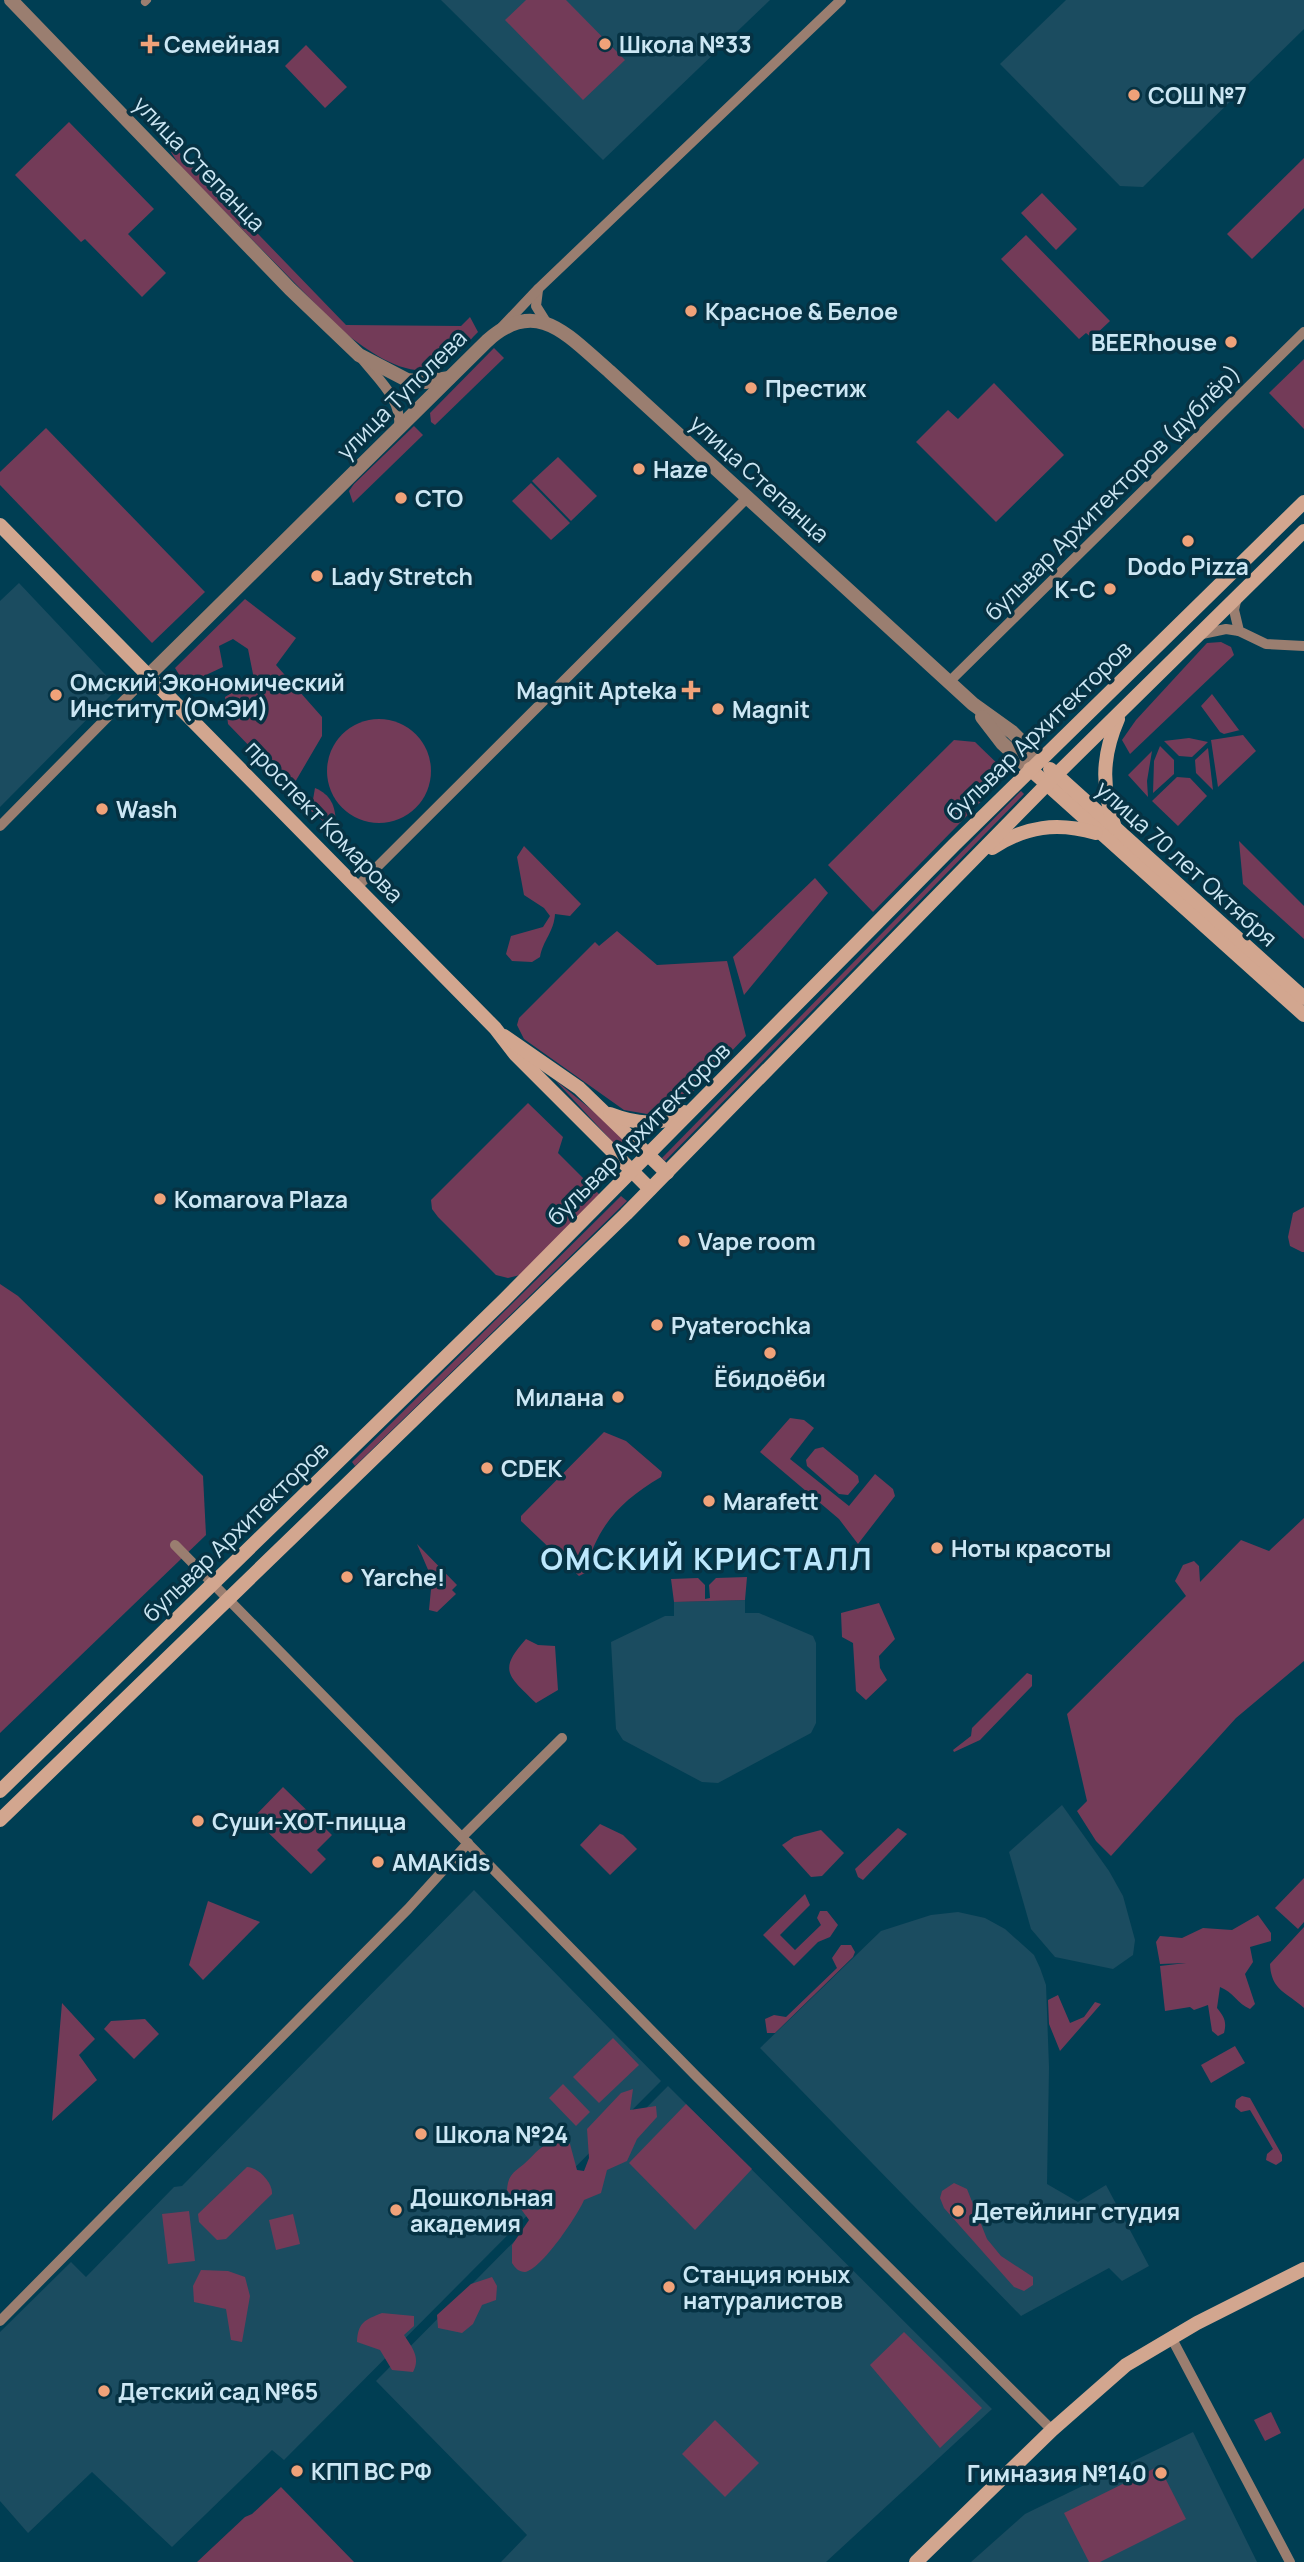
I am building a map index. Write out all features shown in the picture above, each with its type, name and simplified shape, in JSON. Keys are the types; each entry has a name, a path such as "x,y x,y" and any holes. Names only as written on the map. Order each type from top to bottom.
{"main road":[{"name":"бульвар Архитекторов","path":"0,1820 221,1591 1035,764 1304,502"},
{"name":"проспект Комарова","path":"0,525 358,886 497,1031 515,1055 650,1189"},
{"name":"бульвар Архитекторов","path":"0,1791 221,1591 667,1173 1051,780 1304,531"},
{"path":"1116,829 1105,791 1103,765 1108,741 1121,711"},
{"name":"улица 70 лет Октября","path":"1035,764 1098,834 1304,1015"},
{"name":"улица 70 лет Октября","path":"1051,780 1116,829 1304,998"},
{"path":"971,862 1024,831 1055,825 1098,834"},
{"name":"проспект Комарова","path":"497,1031 579,1088 667,1173"},
{"path":"606,1112 633,1122 663,1122 703,1100"},
{"path":"916,2562 1052,2430 1126,2365 1171,2337 1304,2269"}],"street":[{"name":"улица Степанца","path":"11,0 296,295 359,355 396,402 401,414 399,428"},
{"name":"улица Туполева","path":"0,827 149,675 539,288 841,0"},
{"path":"539,288 537,306 546,322"},
{"path":"502,327 523,320 546,322"},
{"name":"улица Степанца","path":"546,322 609,371 948,682 1012,732 1035,764"},
{"name":"бульвар Архитекторов (дублёр)","path":"948,682 1304,332"},
{"name":"улица Степанца","path":"359,355 407,380 425,382 451,377"},
{"path":"358,886 748,497"},
{"path":"1237,597 1234,610 1241,632"},
{"path":"1199,634 1212,630 1241,632 1266,644 1304,646"},
{"path":"175,1545 691,2071 1052,2430"},
{"path":"0,2321 408,1909 465,1840 562,1738"},
{"path":"1171,2337 1290,2562"}],"shaded area":[{"name":"Школа №33","path":"441,0 770,0 603,160"},
{"path":"526,0 566,0 625,60 583,100 505,20"},
{"name":"СОШ №7","path":"1066,0 1304,0 1304,29 1143,187 1120,186 1000,64"},
{"path":"306,45 347,87 325,108 285,66"},
{"path":"69,122 154,209 128,234 166,273 142,297 85,239 81,242 15,175"},
{"path":"176,149 346,325 461,326 470,317 478,332 451,359 428,370 401,367 375,354 341,330 179,165 171,152"},
{"path":"1304,158 1304,208 1252,259 1227,234"},
{"path":"1042,193 1077,229 1056,250 1021,213"},
{"path":"1026,235 1110,321 1092,338 1086,333 1079,339 1001,259"},
{"path":"494,348 504,358 435,425 431,422 430,413"},
{"path":"1304,359 1304,429 1269,393"},
{"path":"994,383 1064,455 996,522 916,442 948,410 958,419"},
{"path":"414,426 423,435 353,503 349,491 354,484"},
{"path":"46,428 205,592 152,643 0,485 0,472"},
{"path":"558,457 597,496 571,521 532,481"},
{"path":"531,483 570,523 551,540 512,501"},
{"name":"Омский Экономический Институт (ОмЭИ)","path":"19,583 118,688 0,807 0,601"},
{"path":"245,599 296,638 276,665 322,717 322,736 291,789 228,724 225,697 254,679 248,649 233,639 219,646 223,667 208,674 194,689 183,681 175,668"},
{"path":"1221,642 1231,647 1234,655 1130,754 1122,740 1136,720 1207,643"},
{"path":"1212,694 1240,730 1224,734 1220,732 1201,706"},
{"path":"379,719 399,723 416,734 427,751 431,771 427,791 416,808 399,819 379,823 359,819 342,808 331,791 327,771 331,751 342,734 359,723"},
{"path":"1243,735 1256,751 1218,787 1211,740"},
{"path":"1189,738 1208,742 1192,757 1179,756 1164,741"},
{"path":"954,740 975,742 1005,771 999,783 873,912 828,865"},
{"path":"1160,746 1174,760 1174,774 1153,793 1154,761"},
{"path":"1208,748 1213,790 1196,773 1195,760"},
{"path":"1152,751 1147,781 1148,797 1128,775"},
{"path":"1177,777 1190,778 1207,796 1178,826 1152,801"},
{"path":"315,788 328,797 335,811 336,823 330,827 311,811"},
{"path":"1021,791 1024,794 665,1161 662,1158"},
{"path":"1239,841 1304,906 1304,939 1243,884"},
{"path":"524,846 581,904 570,916 555,914 540,957 532,962 512,961 506,954 511,936 543,927 550,916 544,908 524,895 517,857"},
{"path":"815,878 828,893 744,995 733,957"},
{"path":"617,931 657,965 727,961 746,1036 686,1099 672,1109 647,1114 624,1110 524,1039 517,1025 519,1018 595,942 599,946"},
{"path":"555,1080 614,1128 630,1145 628,1151 621,1151"},
{"path":"528,1103 563,1137 558,1153 601,1196 520,1275 508,1278 496,1275 438,1217 432,1209 431,1200"},
{"path":"621,1196 627,1201 355,1466 352,1462"},
{"path":"1304,1207 1302,1252 1290,1246 1288,1237 1293,1213"},
{"path":"0,1284 18,1296 203,1476 206,1535 0,1733"},
{"path":"790,1418 804,1420 814,1428 790,1459 849,1506 875,1474 893,1489 895,1496 858,1544 839,1519 760,1452"},
{"path":"604,1432 626,1441 662,1472 661,1477 633,1496 612,1517 596,1542 585,1573 579,1576 521,1521 521,1516"},
{"path":"823,1447 858,1476 859,1482 848,1495 839,1494 807,1466 806,1460 815,1449"},
{"path":"1304,1518 1304,1661 1236,1718 1111,1856 1096,1841 1077,1811 1087,1801 1067,1714 1186,1596 1175,1581 1183,1565 1194,1561 1199,1566 1200,1582 1241,1540 1269,1551"},
{"path":"417,1544 457,1585 452,1590 456,1594 437,1612 429,1610 432,1579"},
{"path":"747,1577 745,1600 674,1602 671,1579 698,1578 705,1585 705,1599 710,1598 709,1585 716,1578"},
{"path":"745,1600 745,1613 759,1613 813,1636 816,1643 816,1723 811,1733 718,1783 702,1782 623,1740 616,1729 611,1642 665,1616 674,1616 674,1602"},
{"path":"879,1603 895,1639 879,1656 880,1668 887,1680 866,1700 856,1691 853,1643 842,1637 841,1613"},
{"path":"526,1639 538,1645 555,1646 558,1690 536,1703 510,1673 512,1659"},
{"path":"1027,1673 1032,1675 1032,1686 980,1740 954,1752 953,1750 971,1736 972,1728"},
{"path":"283,1787 332,1835 317,1850 326,1859 311,1874 253,1818"},
{"path":"1062,1805 1109,1871 1123,1896 1135,1940 1133,1955 1113,1969 1055,1957 1031,1929 1009,1852"},
{"path":"600,1824 623,1835 637,1849 610,1875 580,1845"},
{"path":"898,1828 907,1834 863,1880 858,1877 855,1869"},
{"path":"821,1830 844,1853 822,1876 811,1877 782,1845 794,1837"},
{"path":"1304,1878 1304,1922 1298,1929 1275,1908"},
{"name":"Школа №24","path":"474,1890 661,2081 284,2460 272,2450 172,2547 92,2472 28,2533 0,2501 0,2332 71,2262 86,2277 174,2187 182,2186"},
{"path":"805,1894 810,1905 780,1935 795,1950 821,1925 817,1918 820,1911 827,1911 838,1925 830,1937 818,1942 794,1966 763,1935"},
{"path":"208,1901 260,1922 203,1980 189,1965"},
{"path":"958,1912 985,1918 1005,1929 1034,1955 1046,1985 1049,2067 1047,2184 1078,2202 1106,2185 1149,2266 1122,2281 1109,2268 1021,2316 760,2048 881,1931 931,1915"},
{"path":"1258,1915 1271,1933 1271,1941 1250,1947 1253,1962 1245,1974 1255,2004 1250,2009 1220,1987 1217,2008 1225,2025 1224,2033 1218,2036 1212,2031 1208,2005 1194,2010 1190,2007 1165,2011 1160,1966 1186,1963 1160,1964 1156,1942 1160,1936 1182,1938 1203,1928 1232,1930"},
{"path":"1304,1927 1304,2008 1277,1986 1270,1964"},
{"path":"841,1945 851,1945 855,1952 853,1957 775,2033 767,2033 765,2019 774,2015 786,2017 837,1968 832,1958"},
{"path":"1058,1995 1070,2023 1084,2017 1095,2002 1101,2004 1060,2051 1049,2024 1048,2000"},
{"path":"62,2003 95,2039 79,2055 97,2080 52,2121"},
{"path":"145,2019 159,2034 134,2059 104,2029 111,2021"},
{"path":"613,2038 639,2065 599,2103 573,2077"},
{"path":"1235,2046 1245,2063 1211,2083 1201,2065"},
{"path":"563,2084 590,2112 576,2126 549,2098"},
{"name":"Станция юных натуралистов","path":"668,2086 992,2409 826,2562 501,2562 527,2535 376,2381"},
{"path":"633,2089 630,2110 656,2106 657,2117 637,2139 627,2161 607,2170 601,2193 584,2200 567,2229 540,2262 525,2272 519,2270 512,2263 512,2245 529,2220 507,2190 510,2178 539,2149 555,2142 570,2144 577,2170 584,2171 589,2158 587,2129 621,2093"},
{"path":"1242,2096 1250,2098 1282,2155 1282,2161 1276,2165 1266,2160 1267,2154 1273,2149 1250,2110 1241,2112 1235,2107 1236,2100"},
{"path":"686,2104 752,2169 695,2230 629,2163"},
{"path":"247,2167 264,2176 272,2194 226,2239 217,2240 199,2222 198,2214"},
{"path":"954,2183 967,2189 987,2239 1001,2256 1033,2277 1033,2285 1024,2291 1014,2287 944,2208 940,2198 942,2191"},
{"path":"189,2211 195,2261 168,2264 162,2214"},
{"path":"293,2214 300,2244 276,2250 269,2220"},
{"path":"201,2270 228,2271 245,2277 250,2296 242,2342 231,2340 226,2309 194,2302 193,2286"},
{"path":"492,2277 497,2286 496,2300 482,2305 473,2324 462,2333 438,2328 437,2315 471,2284"},
{"path":"382,2313 414,2316 414,2326 404,2335 416,2357 413,2372 392,2370 380,2350 357,2342 363,2323"},
{"path":"904,2332 982,2408 940,2448 870,2365"},
{"path":"1271,2412 1281,2433 1265,2441 1254,2420"},
{"path":"715,2420 759,2463 725,2497 682,2454"},
{"name":"Гимназия №140","path":"1193,2432 1257,2562 971,2562 1025,2514"},
{"path":"1159,2466 1186,2519 1100,2562 1089,2562 1064,2513"},
{"path":"281,2487 354,2562 197,2562 245,2517 252,2514"}],"place":[{"name":"Семейная","path":"150,44"},
{"name":"Школа №33","path":"605,44"},
{"name":"СОШ №7","path":"1134,95"},
{"name":"Красное & Белое","path":"691,311"},
{"name":"BEERhouse","path":"1231,342"},
{"name":"Престиж","path":"751,388"},
{"name":"Haze","path":"639,469"},
{"name":"СТО","path":"401,498"},
{"name":"Dodo Pizza","path":"1188,541"},
{"name":"Lady Stretch","path":"317,576"},
{"name":"К-С","path":"1110,589"},
{"name":"Magnit Apteka","path":"691,690"},
{"name":"Омский Экономический Институт (ОмЭИ)","path":"56,695"},
{"name":"Magnit","path":"718,709"},
{"name":"Wash","path":"102,809"},
{"name":"Komarova Plaza","path":"160,1199"},
{"name":"Vape room","path":"684,1241"},
{"name":"Pyaterochka","path":"657,1325"},
{"name":"Ёбидоёби","path":"770,1353"},
{"name":"Милана","path":"618,1397"},
{"name":"CDEK","path":"487,1468"},
{"name":"Marafett","path":"709,1501"},
{"name":"Ноты красоты","path":"937,1548"},
{"name":"Yarche!","path":"347,1577"},
{"name":"Суши-ХОТ-пицца","path":"198,1821"},
{"name":"AMAKids","path":"378,1862"},
{"name":"Школа №24","path":"421,2134"},
{"name":"Дошкольная академия","path":"396,2210"},
{"name":"Детейлинг студия","path":"958,2211"},
{"name":"Станция юных натуралистов","path":"669,2287"},
{"name":"Детский сад №65","path":"104,2391"},
{"name":"КПП ВС РФ","path":"297,2471"},
{"name":"Гимназия №140","path":"1161,2473"}],"district":[{"name":"ОМСКИЙ КРИСТАЛЛ","path":"707,1558"}]}
